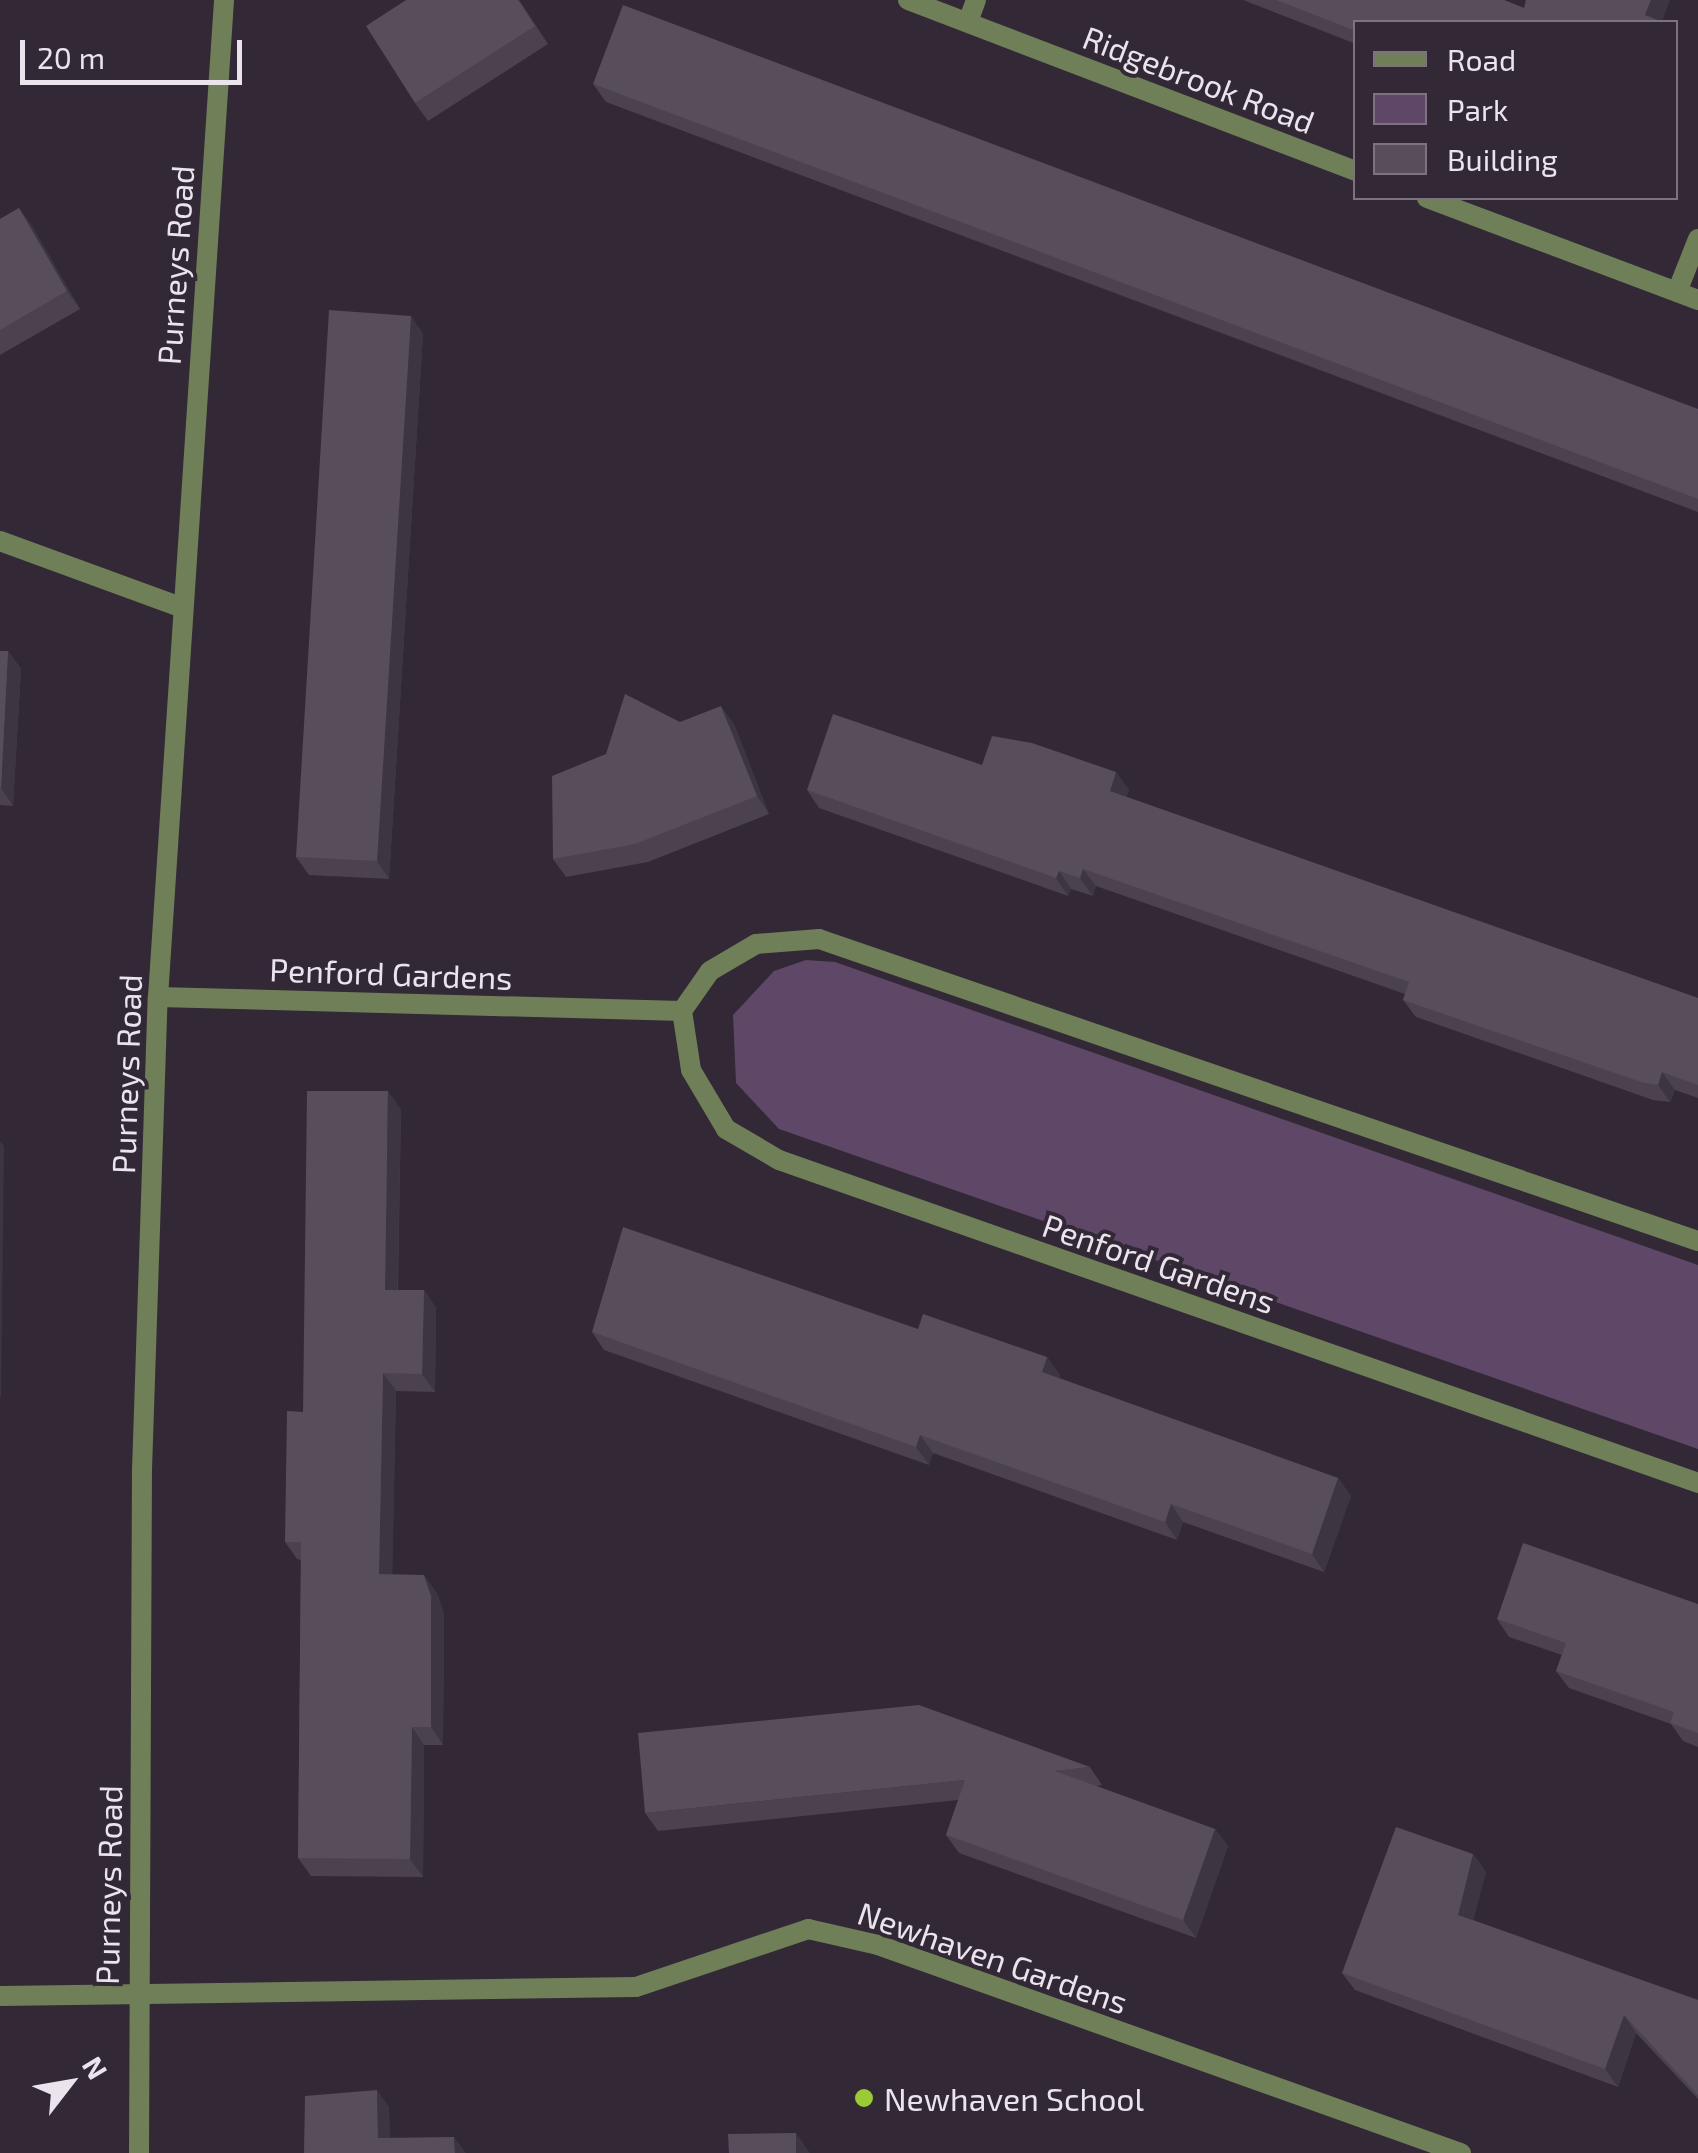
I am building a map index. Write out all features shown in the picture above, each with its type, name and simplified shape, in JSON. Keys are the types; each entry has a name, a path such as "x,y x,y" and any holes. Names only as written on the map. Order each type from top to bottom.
{"street":[{"name":"Purneys Road","path":"139,2153 137,1995 158,997 224,0"},
{"name":"Ridgebrook Road","path":"908,0 1353,169"},
{"path":"968,22 976,0"},
{"path":"1432,200 1698,300"},
{"path":"1677,292 1698,239"},
{"path":"0,541 183,608"},
{"path":"682,1011 710,971 756,944 820,939 1698,1241"},
{"name":"Penford Gardens","path":"158,997 682,1011 690,1070 726,1129 780,1160 1698,1483"},
{"name":"Newhaven Gardens","path":"0,1996 636,1987 808,1929 878,1945 1461,2153"}],"green space":[{"path":"806,960 835,962 1698,1265 1698,1449 779,1129 736,1083 733,1015 774,971"}],"building":[{"path":"406,0 518,0 535,26 415,103 366,26"},
{"path":"1276,0 1504,0 1524,8 1526,0 1651,0 1645,15 1658,20 1353,20 1353,30"},
{"path":"623,5 1698,409 1698,499 593,84"},
{"path":"19,208 67,291 0,330 0,219"},
{"path":"329,310 411,316 377,861 296,857"},
{"path":"0,651 8,651 1,788 0,788"},
{"path":"625,694 680,722 721,706 757,796 635,844 553,859 552,776 606,754"},
{"path":"833,714 982,765 992,736 1032,743 1116,772 1110,791 1698,998 1698,1085 1662,1072 1658,1085 1641,1082 1403,1000 1409,982 1083,869 1080,878 1059,871 1056,878 807,790"},
{"path":"307,1091 388,1091 385,1290 424,1290 422,1374 383,1373 379,1574 424,1575 431,1596 431,1727 412,1727 410,1859 298,1858 301,1542 285,1542 287,1411 303,1412"},
{"path":"623,1227 918,1329 923,1314 1047,1357 1042,1372 1338,1478 1312,1554 1171,1504 1165,1522 920,1435 916,1447 592,1332"},
{"path":"1523,1543 1698,1604 1698,1733 1670,1723 1674,1712 1556,1671 1566,1643 1497,1619"},
{"path":"919,1705 1090,1767 1055,1771 1215,1829 1183,1920 946,1835 965,1780 645,1813 638,1733"},
{"path":"1396,1827 1473,1854 1458,1915 1698,2000 1698,2095 1624,2015 1605,2069 1342,1973"},
{"path":"377,2090 378,2138 454,2137 455,2153 304,2153 305,2096"},
{"path":"796,2133 796,2153 729,2153 728,2134"}],"place":[{"name":"Newhaven School","path":"864,2098"}]}
